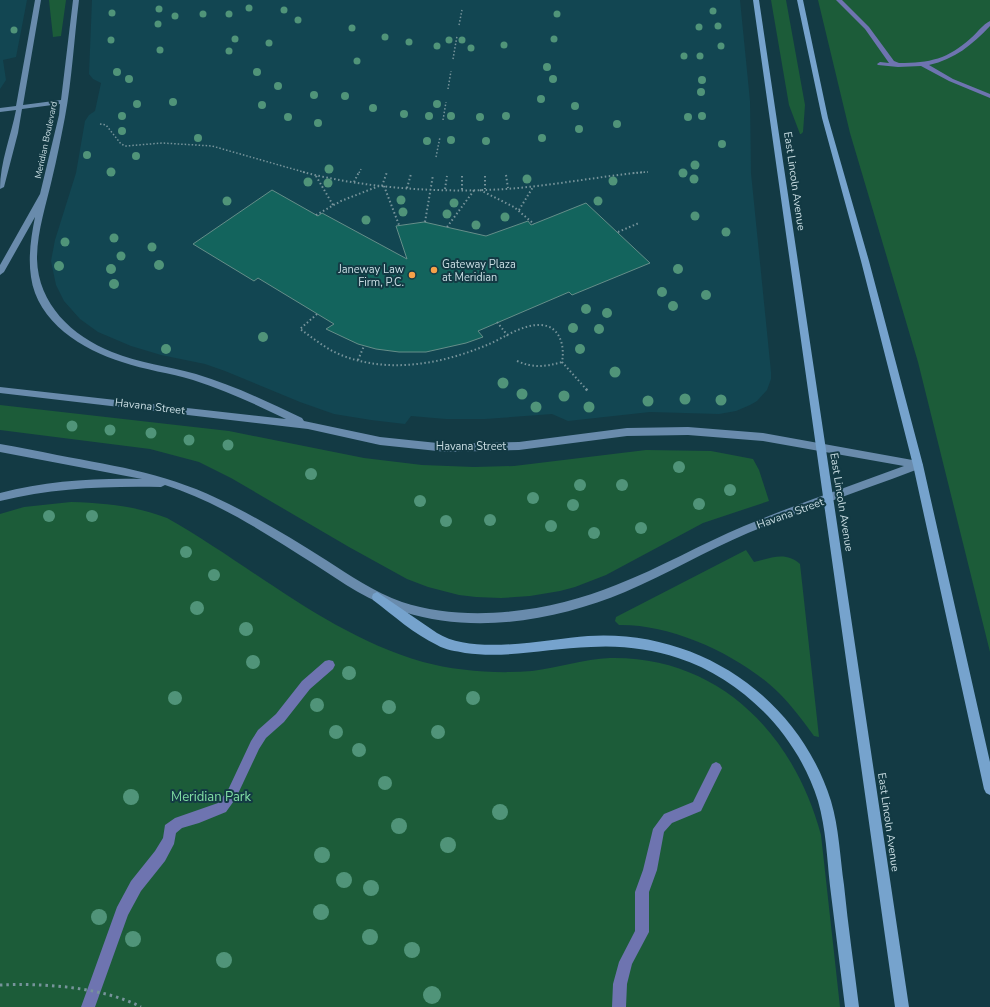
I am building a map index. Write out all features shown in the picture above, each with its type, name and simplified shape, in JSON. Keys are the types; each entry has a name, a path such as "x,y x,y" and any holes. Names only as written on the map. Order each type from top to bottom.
{"main road":[{"path":"0,187 10,155 20,107 38,0"},
{"name":"Meridian Boulevard","path":"0,272 44,194 54,157 64,101 76,0"},
{"name":"East Lincoln Avenue","path":"756,0 902,1007"},
{"path":"800,0 825,118 867,268 918,465 990,790"},
{"path":"0,110 64,101"},
{"path":"44,194 33,260 35,277 39,293 46,306 65,328 97,350 125,360 180,372 202,379 245,396 308,425"},
{"name":"Havana Street","path":"0,390 308,425 380,441 447,448 519,446 610,434 667,431 757,436 918,465"},
{"name":"Havana Street","path":"0,448 127,470 175,483 210,498 244,517 377,597 408,607 456,616 481,617 514,616 560,609 599,597 725,538 918,465"},
{"path":"0,497 32,489 89,482 175,483"},
{"path":"377,597 443,642 456,646 485,650 518,650 574,642 608,641 655,645 693,657 717,668 760,699 778,718 796,741 811,766 823,798 832,837 852,1007"}],"path":[{"path":"459,25 462,10"},
{"path":"453,59 457,36"},
{"path":"448,89 451,71"},
{"path":"443,120 446,102"},
{"path":"100,124 106,125 124,146 162,143 212,146 316,176 382,186 445,190 479,190 534,187 616,174 648,172"},
{"path":"436,157 440,137"},
{"path":"354,182 361,169"},
{"path":"387,172 382,186 399,225"},
{"path":"407,188 411,174"},
{"path":"425,222 433,175"},
{"path":"506,175 508,188"},
{"path":"316,176 333,205"},
{"path":"445,190 447,176"},
{"path":"462,176 462,190"},
{"path":"484,176 485,189"},
{"path":"316,215 333,205 382,186"},
{"path":"519,210 534,187"},
{"path":"447,227 475,190"},
{"path":"479,190 504,201 519,210 534,224"},
{"path":"618,232 639,223"},
{"path":"317,314 300,329 323,346 341,355 358,360 385,364 436,361 464,354 536,325 552,329 559,335 565,354 562,362"},
{"path":"497,322 508,336"},
{"path":"358,360 364,346"},
{"path":"517,361 525,365 542,368 562,362"},
{"path":"562,362 589,393"},
{"path":"0,985 36,984 77,989 120,998 141,1007"}],"shaded area":[{"path":"0,0 27,0 16,57 3,60 6,80 0,89"},
{"path":"92,0 740,0 750,101 751,173 771,372 771,379 767,390 757,401 750,405 736,411 719,414 650,412 568,421 552,414 485,419 446,419 411,416 405,424 334,414 205,364 161,355 131,346 98,332 80,319 64,301 56,285 51,261 55,240 76,173 85,121 89,115 95,111 101,83 93,79 89,74"}],"green space":[{"path":"49,0 66,0 61,36 53,37"},
{"path":"771,0 786,0 805,105 803,132 801,134 789,105"},
{"path":"818,0 990,0 990,652 918,362 850,133"},
{"path":"0,405 229,431 364,458 422,465 474,467 514,466 646,450 711,451 753,459 759,470 769,501 703,523 606,575 575,587 530,596 501,598 459,595 428,587 407,579 231,478 199,462 150,449 0,430"},
{"name":"Meridian Park","path":"71,502 96,503 132,508 167,518 199,537 291,598 355,635 388,650 423,662 463,670 505,672 532,671 610,658 649,661 685,671 718,686 746,708 771,734 792,764 809,798 821,835 840,1007 0,1007 0,514 24,507"},
{"path":"746,550 754,562 772,557 784,557 795,560 800,564 819,737 814,736 779,693 763,679 726,655 683,636 640,626 619,625 615,621 616,617"}],"building":[{"name":"Gateway Plaza at Meridian","path":"272,190 318,216 322,213 407,259 396,226 424,222 486,236 528,221 531,225 586,203 650,263 572,295 569,292 478,331 483,337 466,343 426,352 399,352 376,349 358,344 326,329 334,324 258,278 254,281 193,244"}],"waterway":[{"path":"839,0 867,28 892,62 898,65"},
{"path":"898,65 929,63 953,55 977,37 990,23"},
{"path":"880,64 898,65"},
{"path":"924,65 951,80 990,96"},
{"path":"88,1007 122,912 136,886 160,856 169,839 170,830 179,822 199,817 222,808 232,794 255,745 262,734 280,718 306,685 329,665"},
{"path":"619,1007 620,984 626,962 642,932 642,892 650,870 659,829 668,818 697,807 716,768"}],"place":[{"name":"Gateway Plaza at Meridian","path":"434,270"},
{"name":"Janeway Law Firm, P.C.","path":"412,275"}]}
